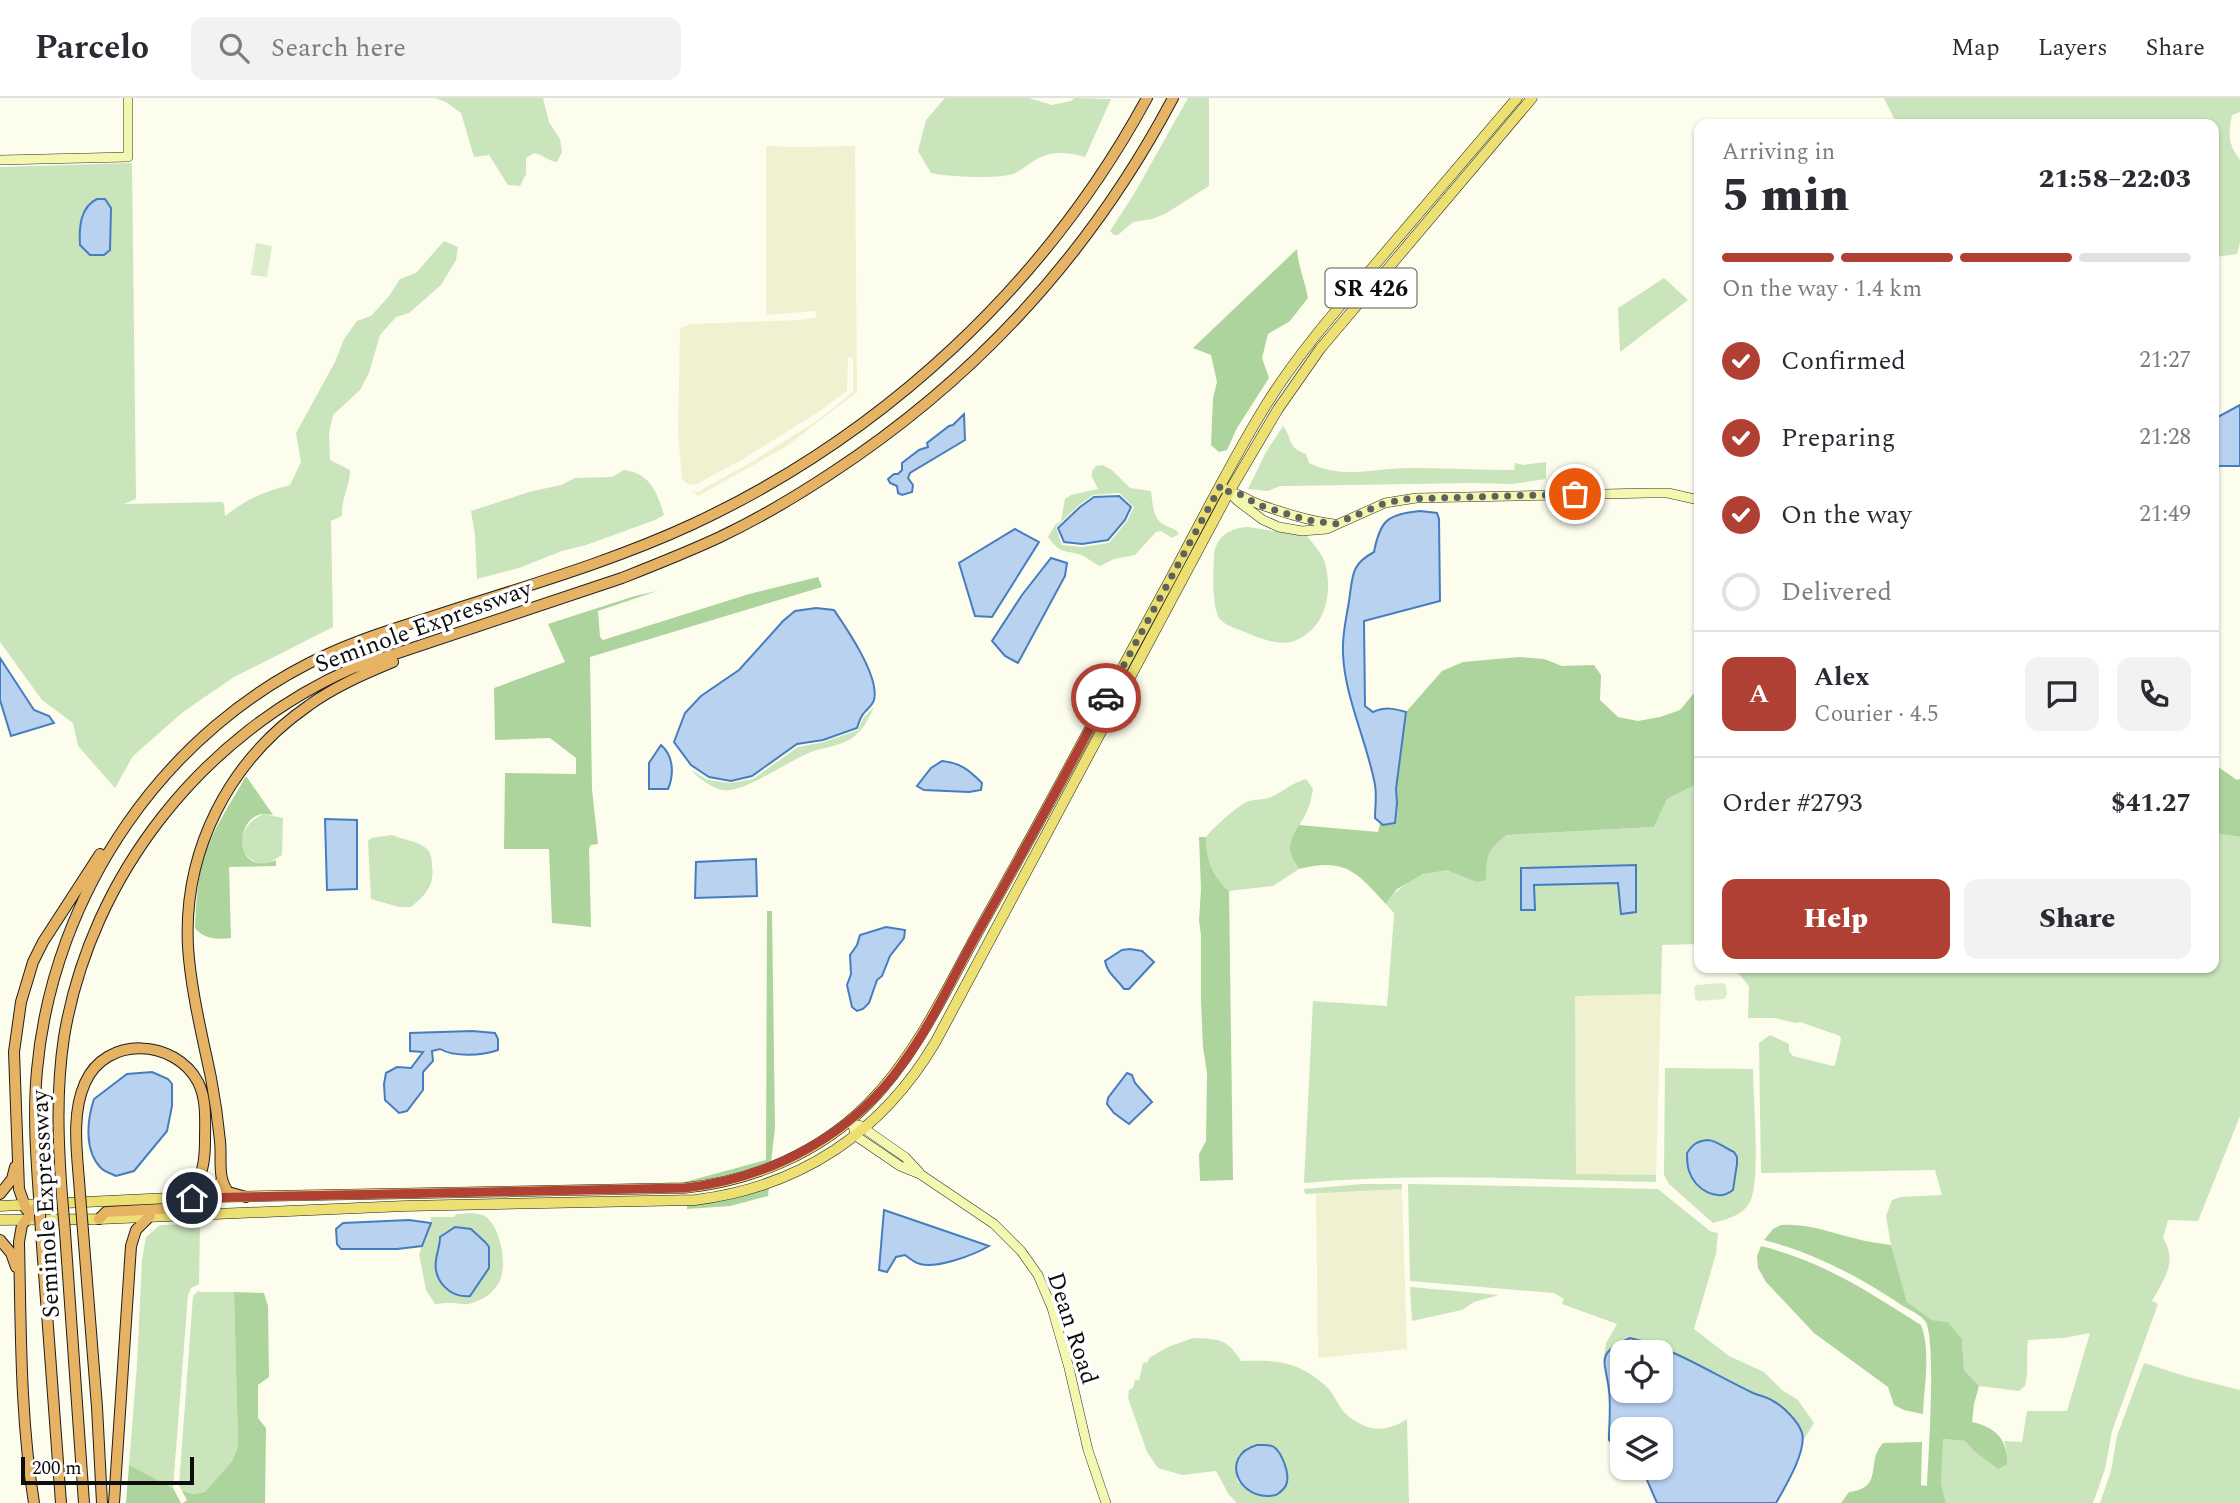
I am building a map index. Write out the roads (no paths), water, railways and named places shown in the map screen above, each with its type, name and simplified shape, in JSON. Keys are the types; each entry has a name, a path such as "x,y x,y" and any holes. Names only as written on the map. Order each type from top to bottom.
{"highway":[{"name":"Seminole Expressway","path":"61,1503 41,1201 35,1150 35,1101 41,1034 62,952 77,914 123,828 145,797 177,762 251,699 315,661 379,634 648,544 745,498 834,444 915,383 994,308 1057,235 1087,194 1147,98"},
{"name":"Seminole Expressway","path":"84,1503 62,1196 58,1117 60,1067 64,1036 79,975 98,923 132,859 166,811 194,779 264,718 331,678 353,668 622,578 721,537 800,494 896,429 975,362 1047,286 1119,191 1173,98"},
{"path":"99,1219 106,1212 193,1208 204,1205 214,1198 221,1181 217,1111 189,961 188,925 193,879 204,839 217,808 238,774 264,743 292,717 331,691 378,668 486,623"},
{"path":"29,1215 19,1189 14,1052 25,985 33,962 54,923 108,844 123,828"},
{"path":"102,1503 77,1121 84,1084 95,1067 111,1055 124,1050 157,1049 177,1058 191,1072 202,1092 205,1145 201,1175 192,1187 170,1198"},
{"path":"0,1194 14,1174 17,1144"},
{"path":"221,1181 228,1192 246,1197"},
{"path":"34,1503 21,1372 19,1238 29,1215 41,1201"},
{"path":"114,1503 131,1247 136,1230 150,1216"},
{"path":"0,1240 10,1253 20,1275"}],"main road":[{"name":"SR 426","path":"0,1220 29,1215 99,1219 487,1204 674,1201 726,1195 772,1182 816,1162 860,1132 890,1104 916,1072 971,976 1225,489 1266,405 1325,323 1517,98"},
{"name":"SR 426","path":"41,1201 317,1197 700,1186 741,1178 778,1164 815,1144 851,1119 881,1091 903,1063 1225,489 1278,409 1320,349 1532,98"},
{"path":"970,946 967,962 971,976"},
{"path":"674,1201 700,1186"},
{"path":"650,1202 678,1188"},
{"path":"487,1204 506,1191"},
{"path":"318,1210 329,1202 399,1198 410,1193"},
{"name":"SR 426","path":"0,1206 29,1215"}],"street":[{"path":"0,160 128,157 128,98"},
{"path":"1225,489 1259,505 1307,520 1335,524"},
{"path":"1225,489 1263,520 1279,527 1302,531 1327,529 1385,503 1416,498 1668,493 1694,499"},
{"path":"851,1119 860,1132"},
{"name":"Dean Road","path":"860,1132 900,1166 920,1174 994,1224 1021,1251 1038,1275 1052,1308 1088,1450 1106,1503"}],"water":[{"path":"97,199 105,199 111,208 110,250 104,255 90,255 80,245 80,225 87,207"},
{"path":"2240,405 2240,466 2219,466 2219,416"},
{"path":"964,414 965,440 910,473 908,478 913,485 912,492 902,495 898,493 897,486 888,479 902,470 902,463 919,450 928,447 927,443"},
{"path":"1119,496 1131,507 1125,520 1108,540 1082,544 1064,542 1058,528 1080,507 1094,497"},
{"path":"1420,511 1437,513 1439,519 1440,601 1364,621 1365,706 1373,712 1389,709 1406,712 1396,789 1395,823 1383,825 1375,818 1375,785 1348,687 1343,654 1344,633 1352,578 1357,567 1374,552 1379,533 1387,521 1400,514"},
{"path":"1015,529 1039,542 992,617 975,616 959,563"},
{"path":"1051,558 1067,563 1065,576 1018,663 1005,656 992,641 1022,595"},
{"path":"816,608 834,610 861,654 872,679 874,700 857,728 823,740 797,744 752,776 731,781 709,777 691,765 674,742 685,713 701,696 739,670 795,611"},
{"path":"0,658 34,710 49,716 54,723 11,736 0,700"},
{"path":"661,745 671,760 670,784 668,789 649,789 649,763"},
{"path":"942,761 960,765 969,771 982,783 981,790 924,790 917,786 931,768"},
{"path":"325,819 357,820 357,889 327,890"},
{"path":"756,859 757,896 695,898 696,862"},
{"path":"1636,865 1636,912 1621,914 1618,883 1534,885 1535,910 1521,910 1521,868"},
{"path":"886,927 905,930 904,938 877,980 869,1003 857,1011 852,1007 847,985 851,974 850,955 860,935"},
{"path":"1122,950 1142,951 1154,962 1129,989 1124,989 1105,961"},
{"path":"410,1033 495,1033 498,1050 468,1055 440,1049 432,1051 433,1061 423,1072 423,1090 407,1111 399,1113 385,1100 386,1073 397,1067 411,1068 423,1052 410,1051"},
{"path":"152,1072 168,1079 172,1084 172,1106 167,1131 134,1171 116,1176 106,1172 96,1161 89,1144 94,1099 127,1074"},
{"path":"1127,1073 1132,1075 1135,1083 1152,1102 1129,1124 1107,1104 1108,1098"},
{"path":"1708,1140 1734,1152 1737,1157 1733,1190 1727,1194 1707,1192 1696,1183 1689,1171 1687,1153 1691,1147"},
{"path":"884,1210 989,1246 965,1257 935,1265 918,1263 905,1255 896,1257 887,1272 879,1270"},
{"path":"409,1220 431,1223 422,1246 341,1249 337,1244 336,1229 343,1223"},
{"path":"455,1227 471,1229 489,1247 489,1268 470,1296 450,1291 444,1287 437,1275 436,1260 440,1237"},
{"path":"1610,1350 1610,1396 1605,1364"},
{"path":"1673,1353 1771,1400 1798,1424 1803,1441 1794,1469 1776,1503 1657,1503 1647,1480 1673,1480 1673,1417 1610,1417 1609,1440 1610,1396 1610,1403 1673,1403"},
{"path":"1257,1445 1274,1447 1284,1463 1286,1484 1276,1495 1263,1496 1252,1492 1243,1486 1238,1477 1238,1459 1245,1451"}]}
